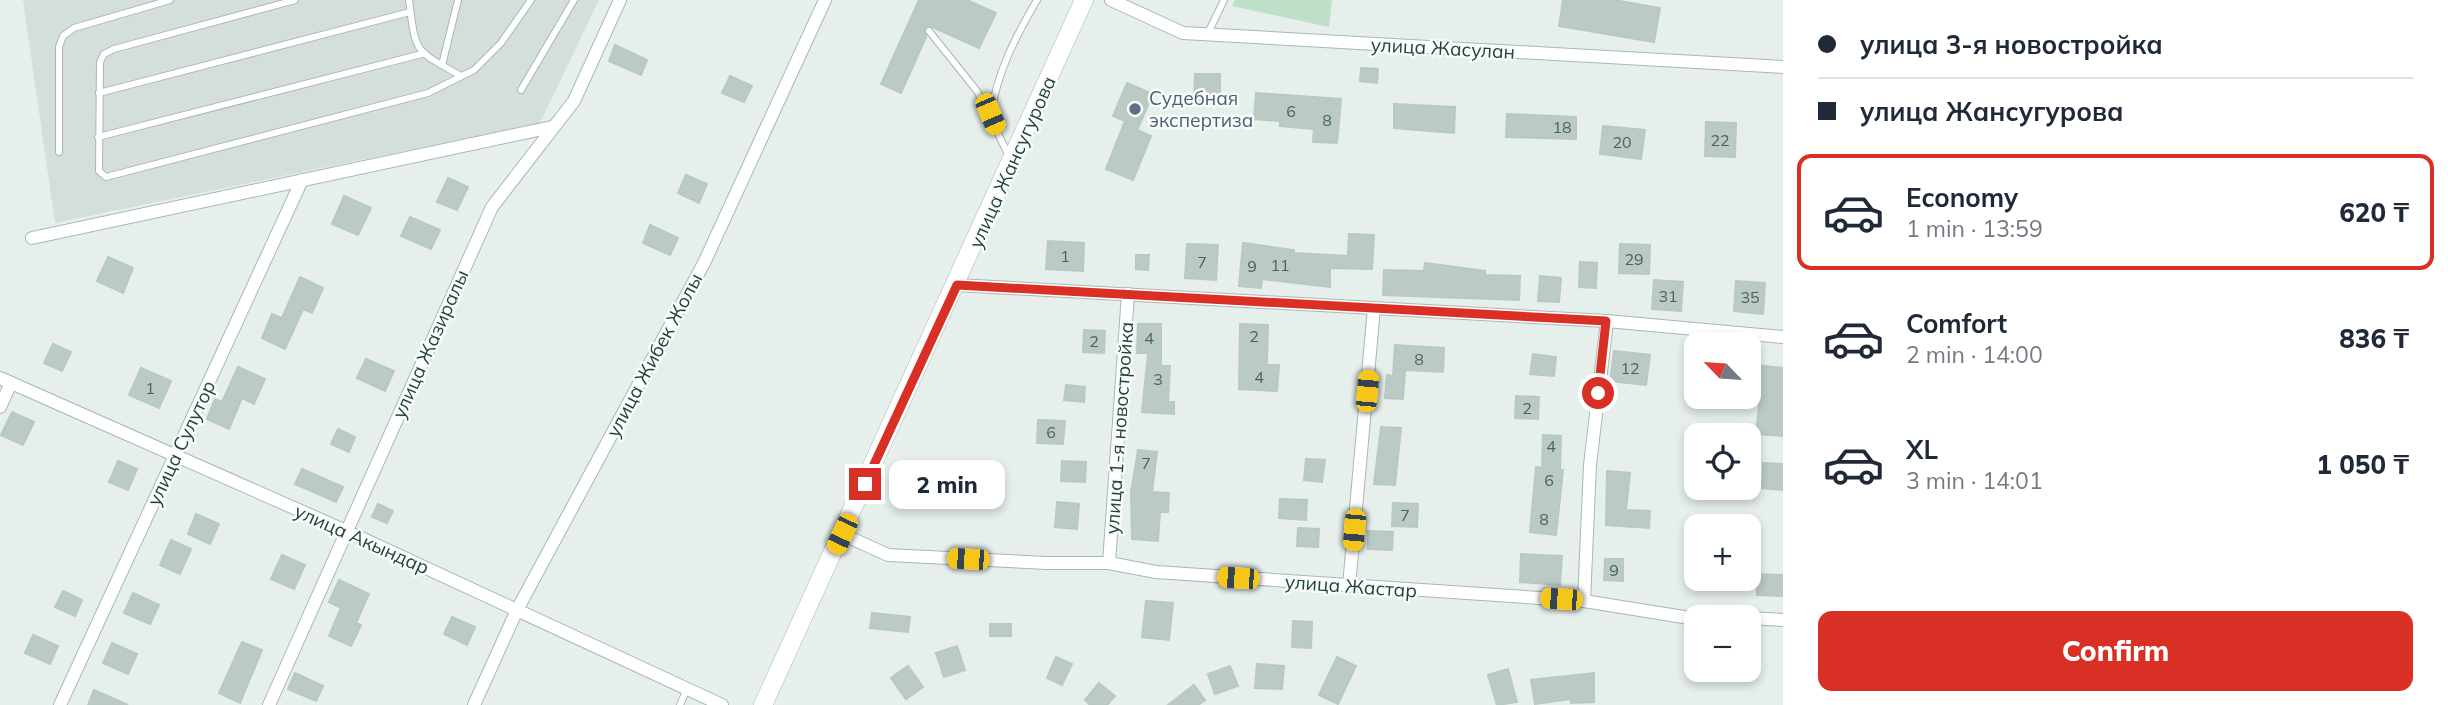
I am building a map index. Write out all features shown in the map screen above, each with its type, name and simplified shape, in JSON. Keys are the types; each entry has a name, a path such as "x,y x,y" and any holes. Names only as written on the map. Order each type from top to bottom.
{"main road":[{"name":"улица Жансугурова","path":"763,705 957,285 1084,0"}],"street":[{"name":"улица Жазиралы","path":"269,705 492,207 574,101 620,0"},
{"name":"улица Жибек Жолы","path":"474,705 517,610 704,263 825,0"},
{"name":"улица Жасулан","path":"1111,0 1183,33 1783,67"},
{"path":"32,238 552,127"},
{"name":"улица Сулутор","path":"61,705 302,180"},
{"path":"957,285 1606,321 1783,337"},
{"name":"улица 1-я новостройка","path":"1109,563 1128,294"},
{"path":"1349,586 1374,308"},
{"path":"1584,601 1590,465 1606,321"},
{"path":"0,407 5,380"},
{"name":"улица Акындар","path":"5,380 346,531 722,705"},
{"name":"улица Жастар","path":"842,534 888,555 1047,564 1109,563 1156,572 1584,601 1684,617"},
{"path":"1761,619 1783,620"}],"lane":[{"path":"60,152 59,47 63,36 74,28 170,0"},
{"path":"295,0 104,54 100,62 99,171 106,177 428,93 474,70 502,43 531,0"},
{"path":"409,0 414,40 422,54 461,76"},
{"path":"442,65 458,0"},
{"path":"522,90 574,0"},
{"path":"990,114 994,90 1006,58 1037,0"},
{"path":"1208,35 1224,0"},
{"path":"99,93 410,12"},
{"path":"929,31 977,91 1011,161"},
{"path":"98,137 422,54"},
{"path":"680,705 687,689"}],"shaded area":[{"path":"23,0 599,0 540,123 55,223"}],"green space":[{"path":"1235,0 1332,0 1329,27 1232,6"}],"building":[{"path":"919,0 967,0 996,13 979,48 930,26 925,27 926,37 901,93 881,84"},
{"path":"1563,0 1614,0 1660,8 1654,42 1559,26"},
{"path":"615,45 647,60 641,75 609,61"},
{"path":"1361,68 1378,69 1377,83 1360,81"},
{"path":"1195,74 1220,74 1220,102 1194,101"},
{"path":"730,76 752,86 744,102 722,93"},
{"path":"1127,83 1153,94 1137,130 1151,136 1133,180 1106,169 1125,121 1113,116"},
{"path":"1256,93 1341,99 1337,143 1313,142 1314,129 1280,126 1280,121 1254,119"},
{"path":"1394,104 1455,107 1454,133 1394,128"},
{"path":"1507,114 1576,117 1576,139 1506,137"},
{"path":"1706,122 1736,123 1735,157 1705,156"},
{"path":"1603,126 1645,130 1641,159 1600,154"},
{"path":"686,175 707,184 699,203 678,193"},
{"path":"448,178 468,187 457,210 437,202"},
{"path":"344,196 371,208 358,235 332,224"},
{"path":"410,217 440,230 431,249 401,236"},
{"path":"650,225 678,238 670,255 643,243"},
{"path":"1349,234 1374,235 1372,269 1330,268 1330,287 1262,279 1261,288 1239,286 1243,243 1294,250 1294,253 1348,256"},
{"path":"1048,241 1084,243 1083,271 1046,269"},
{"path":"1187,244 1218,245 1216,280 1185,278"},
{"path":"1620,244 1650,245 1649,274 1619,273"},
{"path":"1136,255 1149,255 1148,270 1136,269"},
{"path":"108,257 133,268 123,293 97,281"},
{"path":"1580,262 1597,263 1596,288 1579,287"},
{"path":"1425,263 1485,271 1485,275 1520,276 1519,300 1383,295 1384,270 1424,271"},
{"path":"1540,276 1561,278 1559,302 1538,301"},
{"path":"300,277 323,288 312,313 303,309 285,349 262,338 272,314 282,318"},
{"path":"1654,280 1683,282 1681,311 1652,309"},
{"path":"1736,281 1765,283 1763,314 1734,311"},
{"path":"1138,324 1161,324 1161,366 1170,366 1168,402 1174,402 1174,414 1142,412 1148,353 1137,353"},
{"path":"1240,324 1268,325 1267,365 1279,365 1277,391 1239,389"},
{"path":"1084,330 1105,331 1104,353 1083,352"},
{"path":"53,344 71,352 62,371 44,363"},
{"path":"1395,345 1444,348 1443,372 1405,370 1403,399 1385,398 1387,375 1393,376"},
{"path":"1614,351 1650,355 1646,385 1610,381"},
{"path":"1533,354 1556,357 1554,376 1530,374"},
{"path":"366,359 394,371 385,391 357,378"},
{"path":"1761,366 1783,368 1783,436 1761,434 1761,423 1757,423 1758,410 1761,409"},
{"path":"238,367 265,379 254,404 242,398 229,429 207,419 215,399 222,402"},
{"path":"141,368 171,381 159,408 129,395"},
{"path":"1066,385 1085,387 1084,402 1064,400"},
{"path":"1516,396 1539,397 1538,419 1515,418"},
{"path":"12,412 34,422 23,445 1,435"},
{"path":"1038,420 1065,421 1063,444 1037,443"},
{"path":"1381,427 1401,428 1395,485 1374,484"},
{"path":"338,429 355,437 349,452 331,444"},
{"path":"1543,435 1561,436 1560,470 1563,470 1556,535 1530,532 1536,467 1542,468"},
{"path":"1138,450 1157,452 1152,492 1169,493 1168,512 1160,512 1158,541 1132,539 1131,492"},
{"path":"1306,459 1325,460 1322,482 1304,480"},
{"path":"118,461 137,469 128,490 109,482"},
{"path":"1062,461 1086,462 1085,482 1061,481"},
{"path":"1763,463 1783,464 1783,490 1762,488"},
{"path":"302,469 343,487 336,502 295,484"},
{"path":"1607,471 1630,473 1626,510 1650,511 1649,528 1606,525"},
{"path":"1280,499 1307,500 1306,520 1279,518"},
{"path":"1057,502 1079,504 1077,529 1055,527"},
{"path":"1393,503 1418,504 1417,527 1392,526"},
{"path":"378,504 393,511 387,523 372,517"},
{"path":"196,514 219,524 210,544 188,534"},
{"path":"1298,528 1319,529 1318,547 1297,546"},
{"path":"1368,531 1393,532 1392,550 1368,549"},
{"path":"171,540 191,549 180,574 160,565"},
{"path":"1521,554 1562,556 1560,585 1520,582"},
{"path":"282,555 305,565 294,589 271,579"},
{"path":"1605,559 1623,559 1623,581 1604,580"},
{"path":"1761,574 1783,575 1783,596 1757,595 1757,591 1761,591"},
{"path":"339,580 369,594 356,623 361,625 351,646 329,636 341,608 329,602"},
{"path":"63,591 82,600 75,616 55,607"},
{"path":"133,593 159,605 150,624 124,613"},
{"path":"1146,601 1173,603 1169,640 1142,637"},
{"path":"872,613 910,617 908,632 870,628"},
{"path":"452,617 475,627 467,645 444,634"},
{"path":"1293,621 1312,622 1311,648 1292,647"},
{"path":"990,624 1011,624 1011,636 990,636"},
{"path":"33,635 58,646 50,664 25,653"},
{"path":"242,642 262,650 240,703 219,693"},
{"path":"112,643 137,654 128,674 103,663"},
{"path":"957,646 965,670 944,677 936,653"},
{"path":"1056,657 1072,664 1062,685 1047,678"},
{"path":"1337,657 1356,666 1338,704 1319,695"},
{"path":"1257,664 1284,666 1282,689 1255,688"},
{"path":"908,666 923,687 906,699 891,678"},
{"path":"1230,666 1238,686 1215,694 1208,674"},
{"path":"1508,669 1517,702 1497,705 1488,675"},
{"path":"295,673 323,686 316,701 288,689"},
{"path":"1594,673 1594,702 1571,703 1571,699 1535,704 1531,680"},
{"path":"1099,683 1115,696 1107,705 1090,705 1085,700"},
{"path":"1194,685 1205,700 1198,705 1168,705"},
{"path":"94,690 128,705 88,705"}],"place":[{"name":"Судебная экспертиза","path":"1135,109"}],"route":[{"path":"865,484 957,285 1606,321 1598,393"}]}
